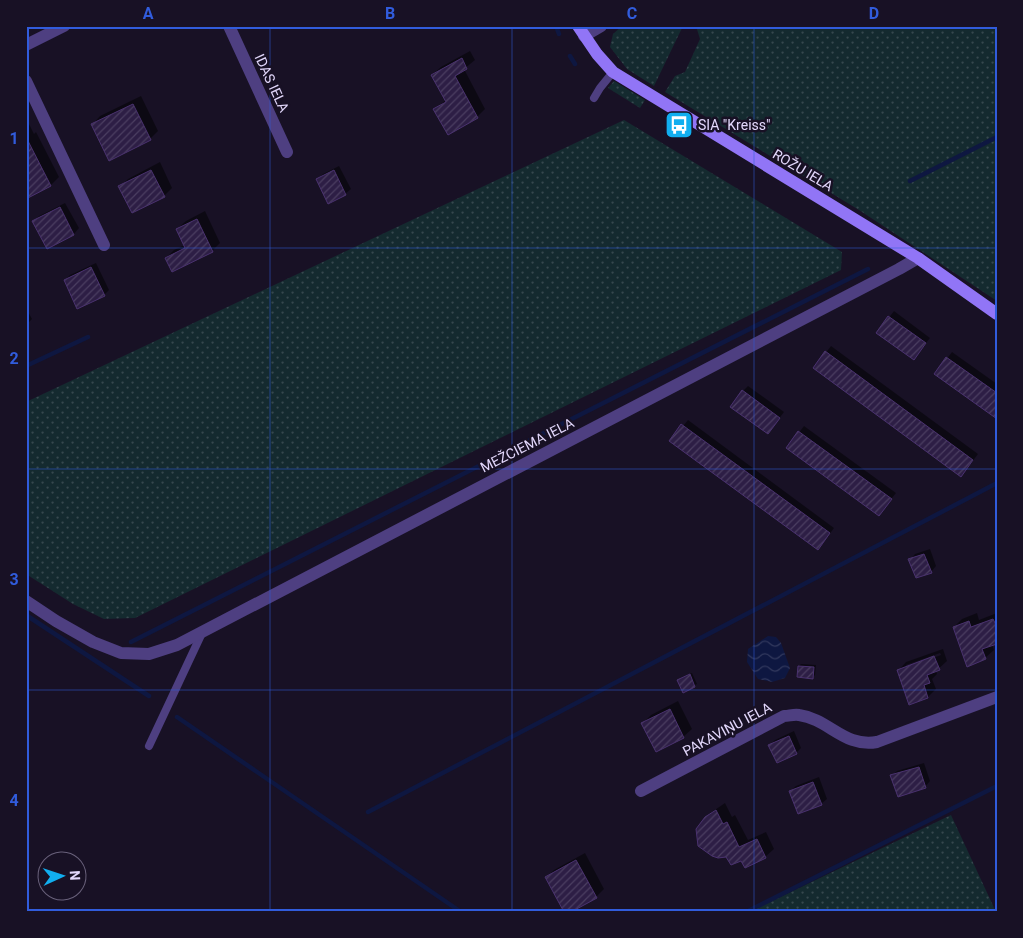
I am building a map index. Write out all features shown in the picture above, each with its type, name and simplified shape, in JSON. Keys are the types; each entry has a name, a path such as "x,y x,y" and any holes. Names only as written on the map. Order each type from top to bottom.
{"street":[{"path":"26,45 64,26"},
{"name":"IDAS IELA","path":"229,26 287,152"},
{"path":"581,31 601,26"},
{"name":"ROŽU IELA","path":"581,31 613,72 918,258 997,314"},
{"path":"26,81 104,245"},
{"name":"MEŽCIEMA IELA","path":"26,601 93,642 121,653 149,654 177,645 918,258"},
{"name":"PAKAVIŅU IELA","path":"641,791 784,716 798,715 812,718 853,741 866,744 877,742 997,697"}],"lane":[{"path":"594,98 613,72"},
{"path":"148,746 202,633"}],"green space":[{"path":"622,26 683,26 654,86 627,69 610,47 613,34"},
{"path":"696,26 997,26 997,301 859,210 665,92 675,76 685,72 700,39"},
{"path":"614,81 645,100 640,108 608,88"},
{"path":"624,120 842,252 841,270 135,618 104,619 73,604 26,574 26,402"},
{"path":"951,815 996,912 749,912"}],"water":[{"path":"768,636 776,637 781,643 790,668 785,678 772,682 758,679 747,662 748,649"}],"building":[{"path":"462,58 467,69 455,76 478,118 448,135 433,109 446,102 431,75"},
{"path":"133,104 151,140 109,161 91,124"},
{"path":"26,137 51,186 26,199"},
{"path":"151,170 165,197 132,213 118,186"},
{"path":"334,170 346,195 328,204 316,179"},
{"path":"60,207 74,235 47,249 32,221"},
{"path":"197,219 213,252 172,272 165,258 185,248 176,229"},
{"path":"91,267 105,296 77,309 64,280"},
{"path":"888,316 926,343 914,360 876,333"},
{"path":"825,351 973,460 961,477 813,368"},
{"path":"946,357 997,393 997,419 934,374"},
{"path":"742,390 780,418 768,434 730,407"},
{"path":"681,424 830,533 818,550 669,441"},
{"path":"798,431 892,499 879,516 786,448"},
{"path":"924,554 932,573 916,578 908,559"},
{"path":"993,619 997,627 997,644 982,649 986,659 967,667 953,627 969,621 971,627"},
{"path":"934,656 940,670 927,675 930,683 924,685 928,698 909,705 897,670"},
{"path":"798,666 814,667 813,679 797,677"},
{"path":"690,674 695,687 683,693 677,680"},
{"path":"670,709 684,738 656,752 641,723"},
{"path":"789,736 797,754 777,763 768,745"},
{"path":"919,767 926,788 898,797 890,775"},
{"path":"813,782 822,805 798,814 789,791"},
{"path":"716,810 723,824 727,822 739,847 757,839 766,858 745,868 741,861 731,865 726,857 718,858 712,856 698,846 696,829 705,817"},
{"path":"576,860 597,898 571,912 564,912 545,877"}],"waterway":[{"path":"556,26 559,34"},
{"path":"570,56 575,64"},
{"path":"910,181 997,137"},
{"path":"131,642 868,269"},
{"path":"26,366 88,337"},
{"path":"368,812 997,483"},
{"path":"26,615 149,696"},
{"path":"177,717 461,912"},
{"path":"746,912 997,786"}],"place":[{"name":"SIA \"Kreiss\"","path":"679,125"}]}
